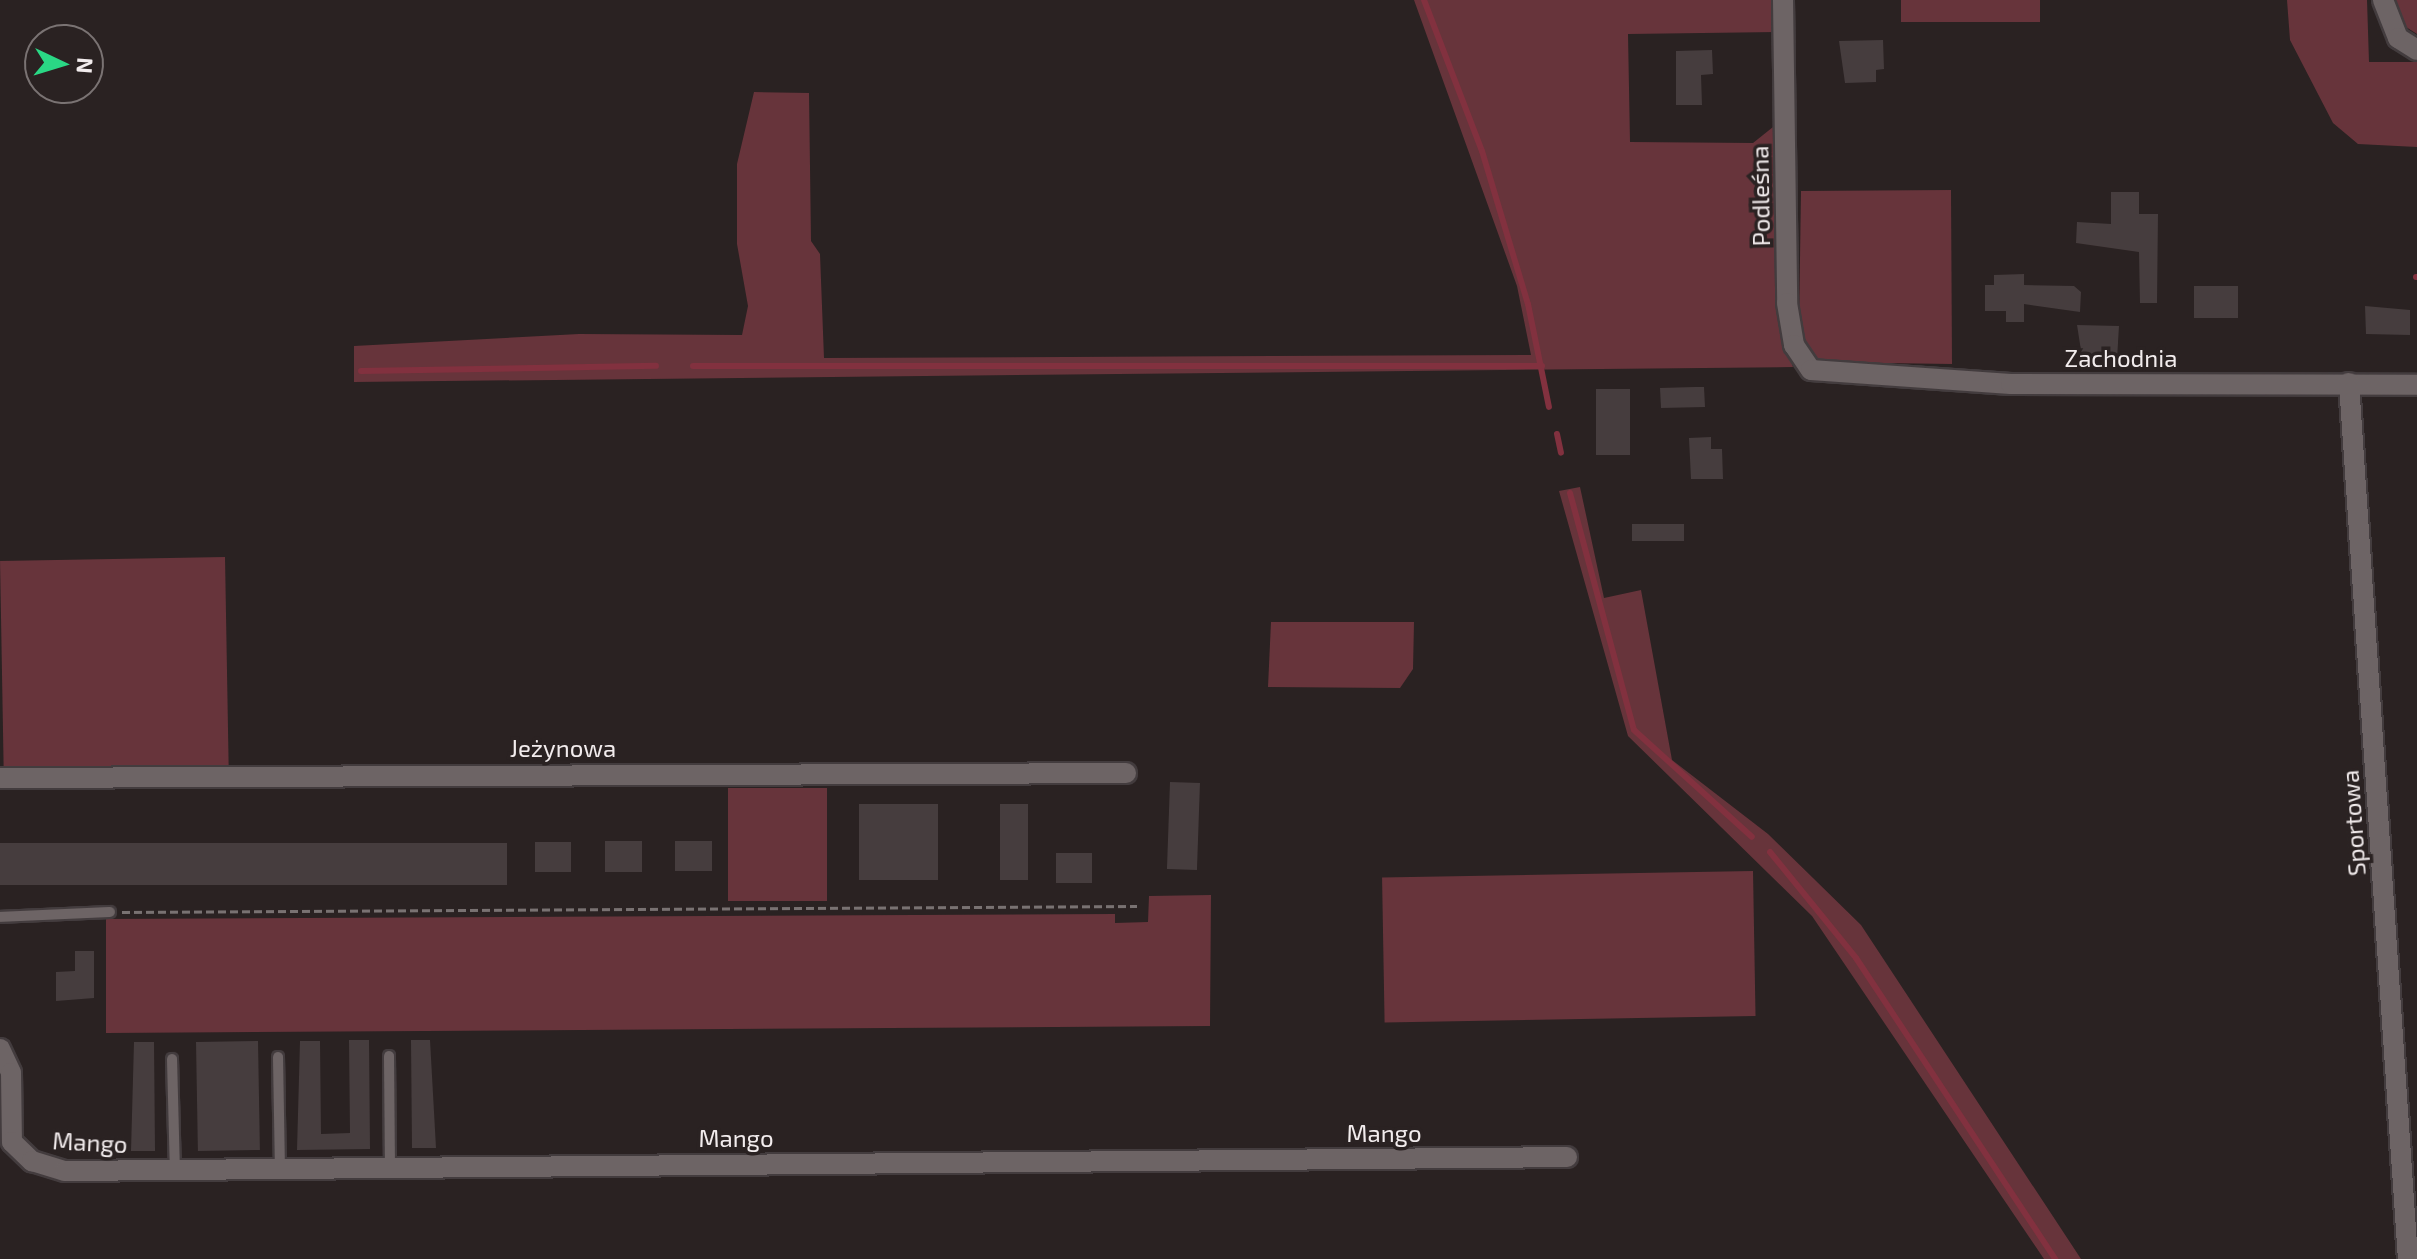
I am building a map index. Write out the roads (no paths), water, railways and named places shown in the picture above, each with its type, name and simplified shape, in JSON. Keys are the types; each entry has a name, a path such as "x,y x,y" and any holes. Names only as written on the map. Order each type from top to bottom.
{"street":[{"name":"Podleśna","path":"1783,0 1787,303 1802,363 1825,376"},
{"path":"2383,0 2398,38 2417,50"},
{"name":"Zachodnia","path":"1825,376 2417,385"},
{"name":"Sportowa","path":"2349,383 2408,1259"},
{"name":"Jeżynowa","path":"0,778 1126,773"},
{"name":"Mango","path":"0,1049 11,1073 12,1142 32,1161 65,1171 1567,1157"}],"lane":[{"path":"0,917 110,912"},
{"path":"389,1056 390,1167"},
{"path":"278,1057 280,1169"},
{"path":"172,1059 175,1170"}],"waterway":[{"path":"1424,0 1482,151 1528,304 1549,407"},
{"path":"361,371 656,366"},
{"path":"693,366 1542,366"},
{"path":"1557,434 1561,453"},
{"path":"1570,493 1634,730 1752,837"},
{"path":"1770,852 1856,958 2055,1259"}]}
